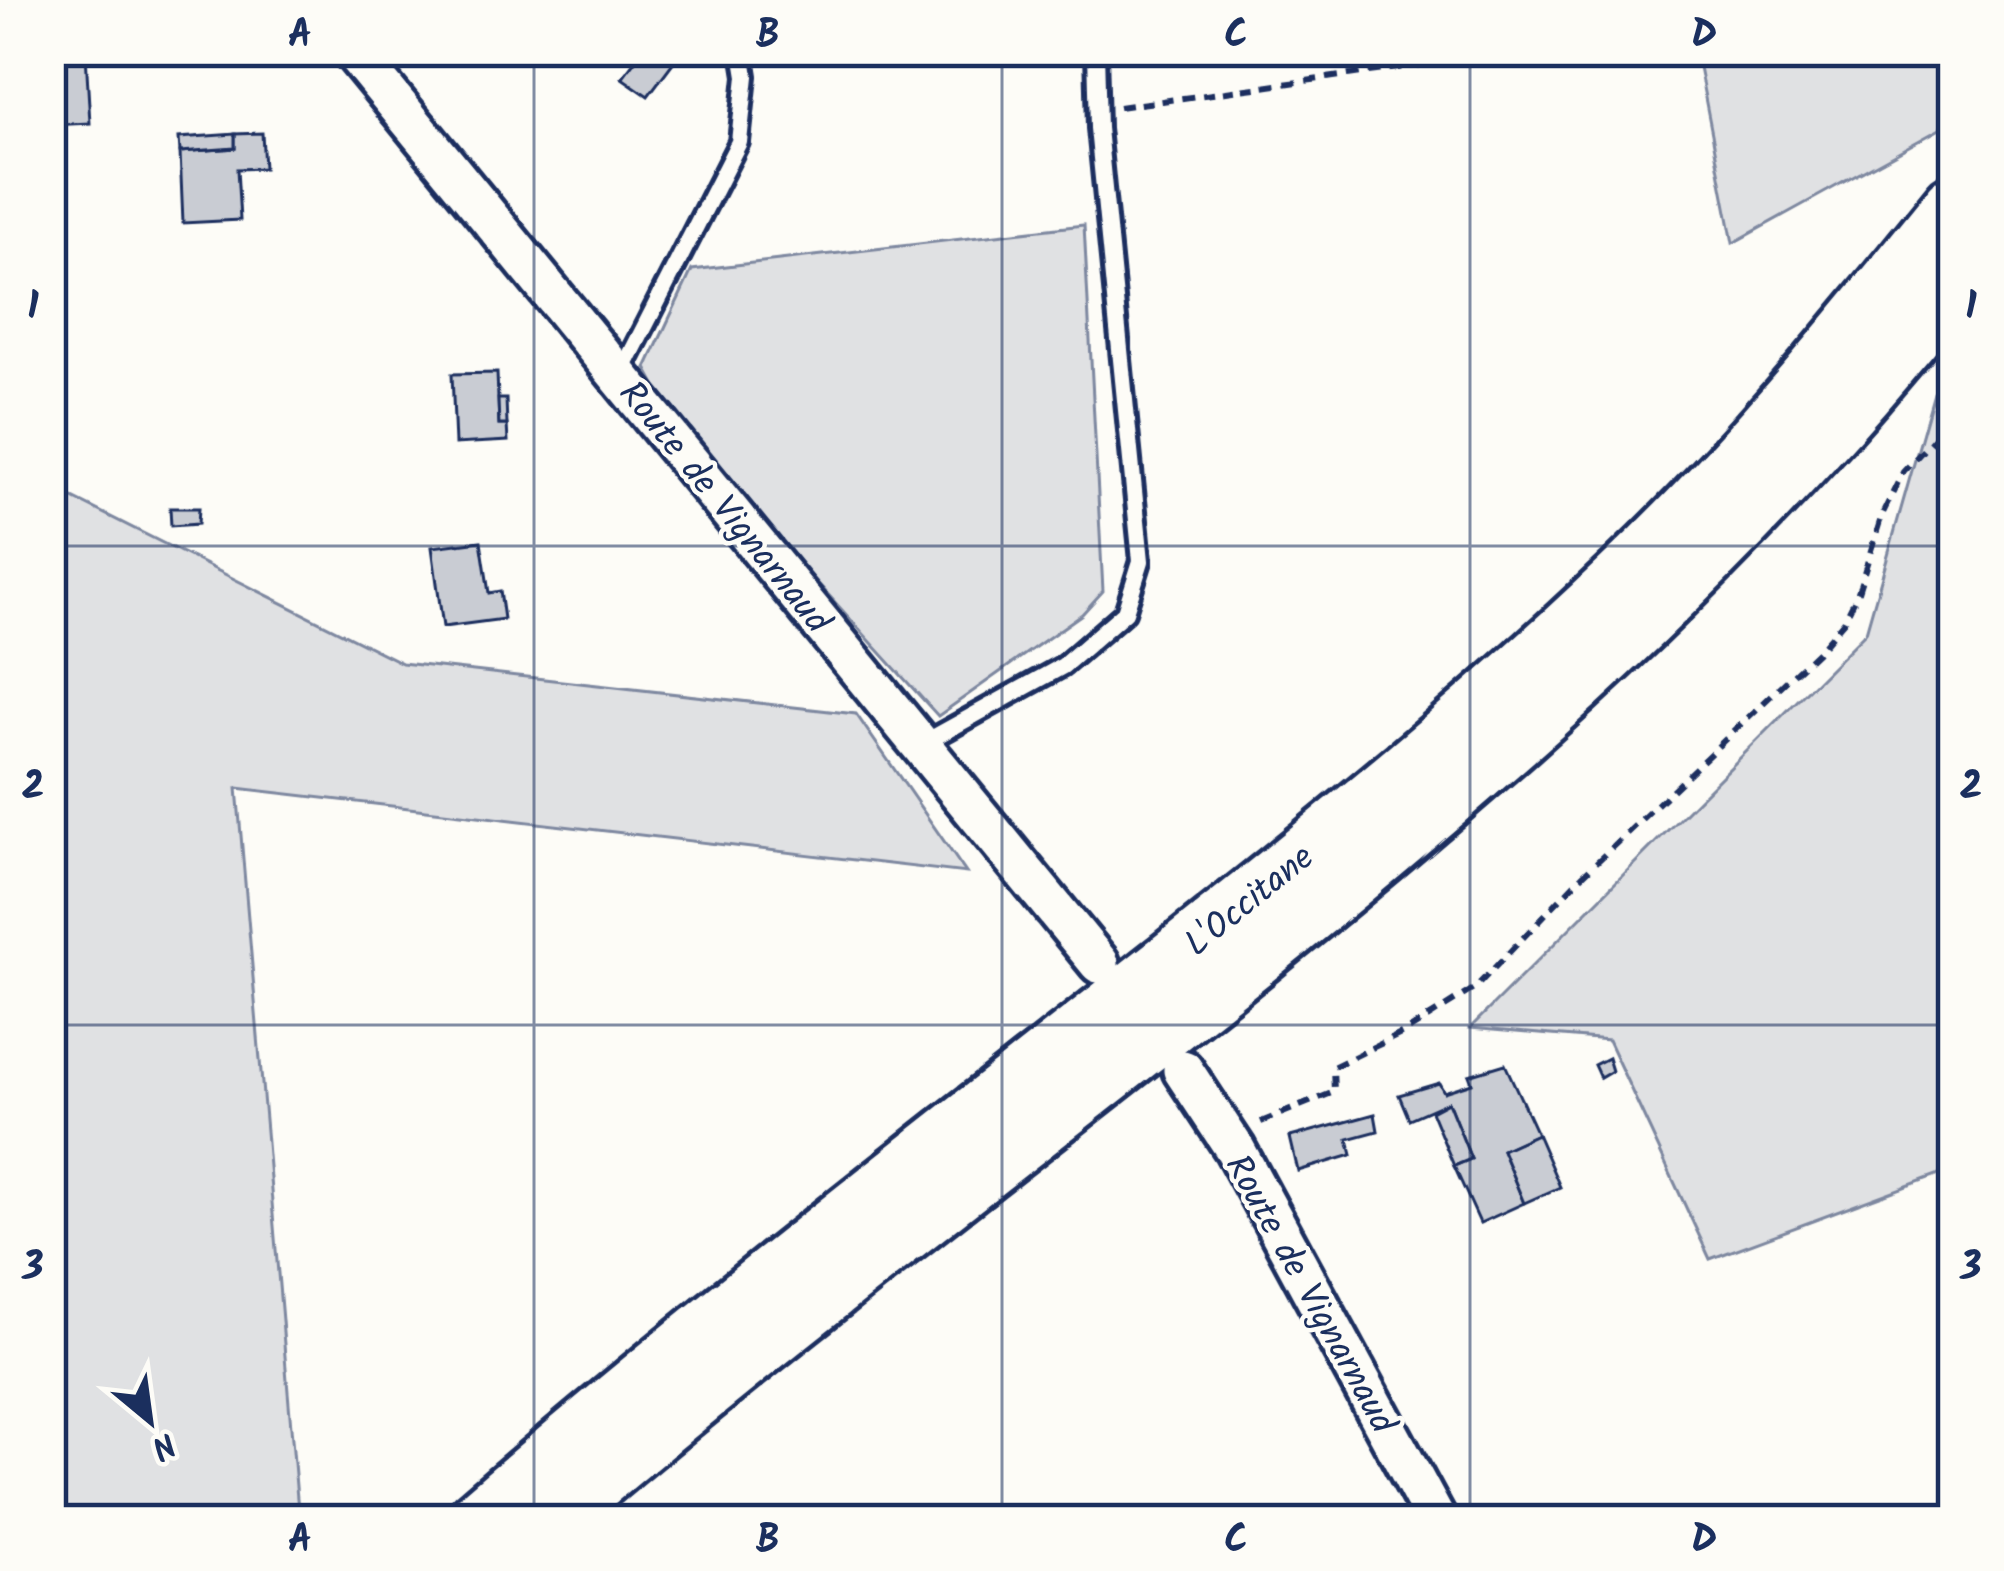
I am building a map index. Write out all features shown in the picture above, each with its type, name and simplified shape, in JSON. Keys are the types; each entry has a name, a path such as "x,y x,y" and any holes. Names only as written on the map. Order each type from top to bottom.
{"highway":[{"name":"L'Occitane","path":"476,1520 674,1353 1388,787 1529,664 1653,547 1768,424 1953,204"},
{"name":"L'Occitane","path":"551,1520 728,1373 1318,908 1565,699 1803,461 1953,285"}],"street":[{"name":"Route de Vignarnaud","path":"353,51 1099,963"},
{"name":"Route de Vignarnaud","path":"1183,1070 1234,1149 1436,1520"}],"lane":[{"path":"620,376 739,142 746,76 742,51"},
{"path":"920,745 1063,666 1125,612 1142,561 1096,51"}],"path":[{"path":"1098,110 1520,51"},
{"path":"1234,1149 1266,1118 1334,1092 1333,1067 1406,1032 1475,988 1582,876 1772,698 1844,621 1882,514 1903,472 1953,418"}],"shaded area":[{"path":"1696,51 1953,51 1953,97 1940,129 1733,243"},
{"path":"1084,225 1103,591 1082,614 938,716 681,432 646,368 692,270"},
{"path":"1953,367 1953,1169 1710,1259 1608,1040 1470,1028 1866,632 1934,393"},
{"path":"51,487 402,663 856,714 966,873 237,788 298,1510 290,1520 51,1520"}],"building":[{"path":"642,51 681,52 648,96 622,78"},
{"path":"86,54 90,123 51,125 51,56"},
{"path":"262,133 264,168 237,169 240,220 183,223 180,152 235,148 235,134"},
{"path":"235,134 235,148 180,152 179,138"},
{"path":"497,373 499,425 507,425 508,441 455,444 452,374"},
{"path":"498,399 506,399 507,425 499,425"},
{"path":"170,508 199,508 198,524 171,526"},
{"path":"481,541 489,593 500,591 504,619 443,627 432,547"},
{"path":"1608,1058 1612,1071 1600,1078 1594,1065"},
{"path":"1505,1064 1537,1134 1502,1150 1524,1203 1480,1223 1454,1166 1471,1159 1448,1102 1409,1119 1399,1095 1439,1083 1444,1092 1472,1083 1469,1075"},
{"path":"1448,1102 1471,1159 1454,1166 1431,1111"},
{"path":"1375,1114 1378,1131 1348,1139 1352,1155 1298,1171 1290,1137"},
{"path":"1537,1134 1560,1187 1524,1203 1502,1150"}]}
